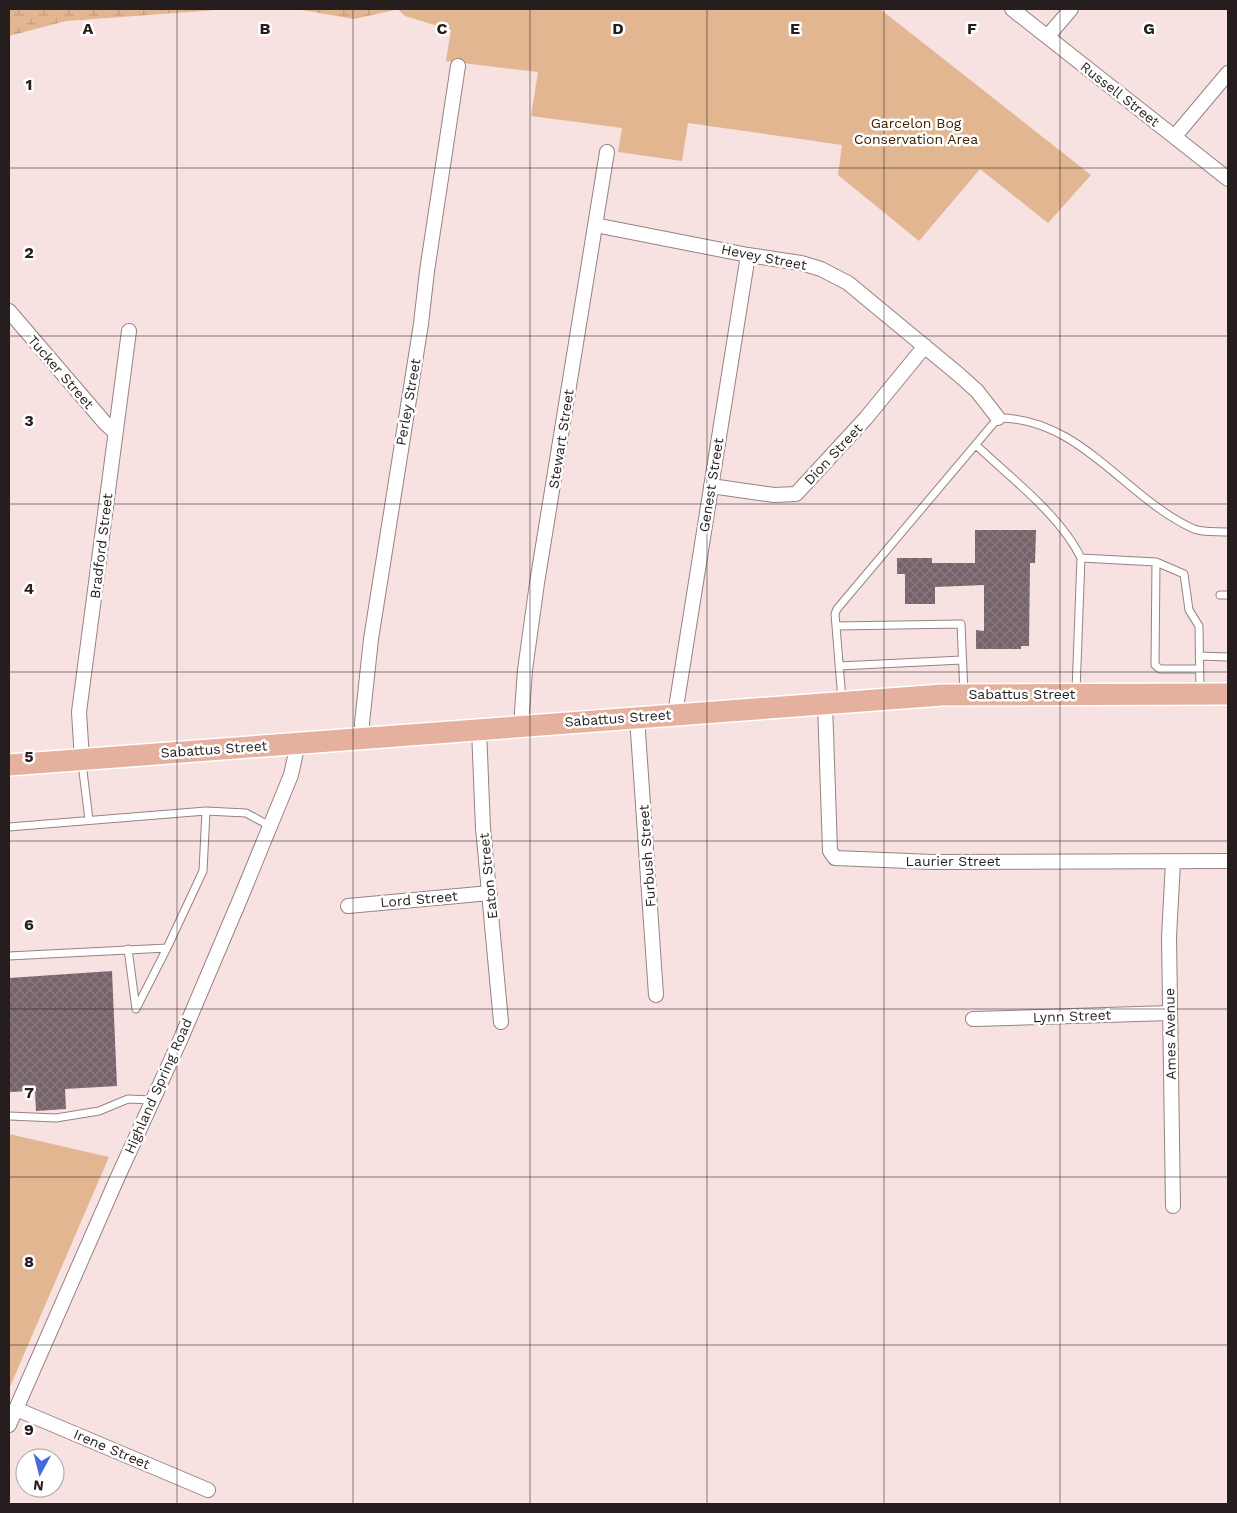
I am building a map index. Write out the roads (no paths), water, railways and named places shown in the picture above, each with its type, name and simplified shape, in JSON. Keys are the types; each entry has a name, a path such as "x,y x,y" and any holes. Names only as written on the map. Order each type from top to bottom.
{"main road":[{"name":"Sabattus Street","path":"9,765 833,702 964,694 1228,694"}],"street":[{"name":"Russell Street","path":"1012,9 1228,179"},
{"path":"1048,36 1071,9"},
{"name":"Perley Street","path":"363,738 362,723 371,639 418,342 458,66"},
{"path":"1175,136 1228,73"},
{"name":"Stewart Street","path":"521,726 525,670 537,583 607,152"},
{"name":"Hevey Street","path":"595,225 748,255 802,263 821,269 848,283 925,346 977,390 998,418"},
{"name":"Genest Street","path":"675,714 748,255"},
{"name":"Tucker Street","path":"9,312 105,423 115,432"},
{"name":"Bradford Street","path":"82,760 78,712 129,332"},
{"name":"Dion Street","path":"711,486 774,495 796,494 866,418 925,346"},
{"name":"Laurier Street","path":"833,702 830,851 835,858 933,862 1057,860 1228,861"},
{"name":"Furbush Street","path":"637,717 656,995"},
{"name":"Eaton Street","path":"478,729 483,828 501,1022"},
{"name":"Highland Spring Road","path":"9,1425 153,1100 270,826 291,775 298,743"},
{"name":"Ames Avenue","path":"1173,862 1169,936 1173,1206"},
{"name":"Lord Street","path":"348,906 490,893"},
{"name":"Lynn Street","path":"973,1019 1170,1013"},
{"name":"Irene Street","path":"16,1409 208,1490"}],"lane":[{"path":"833,702 839,666 836,626 837,609 977,446 998,418 1010,418 1042,426 1072,441 1113,470 1146,498 1196,530 1228,532"},
{"path":"977,446 1058,523 1074,543 1081,558 1076,693"},
{"path":"1081,558 1156,562 1184,574 1188,610 1199,626 1200,694"},
{"path":"1156,562 1155,665 1160,669 1199,669"},
{"path":"1220,595 1228,595"},
{"path":"836,626 961,624 964,694"},
{"path":"1199,656 1228,657"},
{"path":"839,666 962,660"},
{"path":"82,760 88,820"},
{"path":"9,827 206,811 246,814 270,826"},
{"path":"128,949 136,1008 167,948 203,870 206,811"},
{"path":"9,956 167,948"},
{"path":"9,1116 56,1118 99,1111 128,1099 153,1100"}],"park label":[{"name":"Garcelon Bog Conservation Area","path":"916,132"}]}
